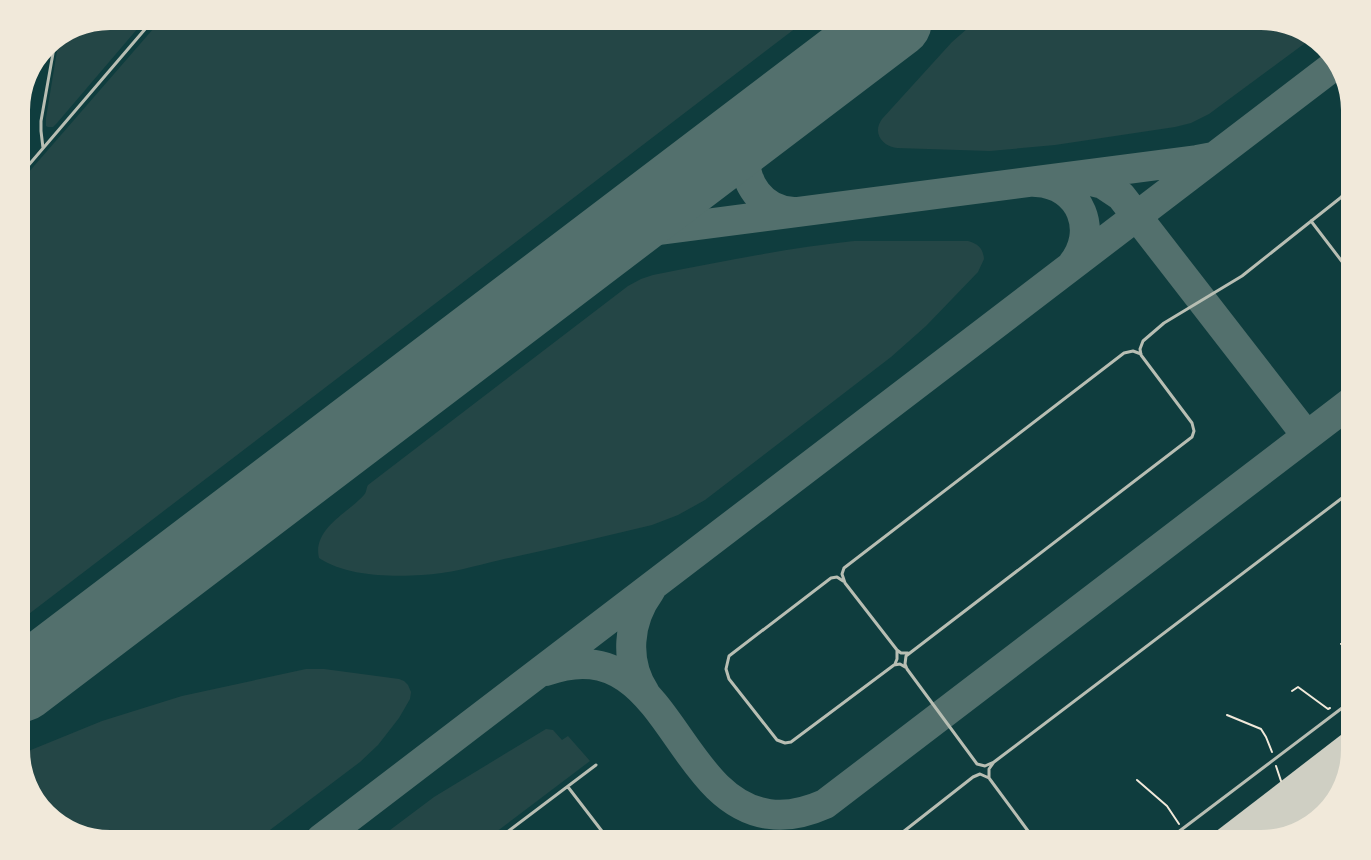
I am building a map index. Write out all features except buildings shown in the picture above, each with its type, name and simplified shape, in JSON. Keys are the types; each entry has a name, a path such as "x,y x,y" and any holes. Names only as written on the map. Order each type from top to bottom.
{"lane":[{"path":"30,163 144,30"},
{"path":"43,148 40,131 53,53"},
{"path":"1341,197 1311,221 1341,260"},
{"path":"1141,355 1140,349 1143,340 1164,323 1242,276 1341,197"},
{"path":"845,583 842,574 844,568 1124,353 1133,351 1141,355 1192,423 1194,431 1190,438 908,653 904,662 906,669"},
{"path":"977,764 985,766 994,762 1341,499"},
{"path":"905,830 973,777 978,770 977,764 906,669 900,664 893,666 791,742 785,744 777,740 730,679 726,670 729,656 831,578 839,578 845,583 897,650 901,653 908,653"},
{"path":"893,666 897,659 897,650"},
{"path":"1181,830 1341,709"},
{"path":"989,778 989,769 994,762"},
{"path":"510,830 596,765"},
{"path":"973,777 982,774 989,778 1027,830"},
{"path":"568,787 601,830"}],"path":[{"path":"1292,691 1298,686 1328,709 1336,703"},
{"path":"1227,716 1260,729 1266,736 1272,754"},
{"path":"1275,763 1281,781"},
{"path":"1137,780 1167,806 1183,830"}],"shaded area":[{"path":"136,30 53,127 46,126 57,50 79,36 94,32"},
{"path":"152,30 793,30 30,613 30,171"},
{"path":"966,30 1261,30 1287,34 1305,43 1209,114 1191,123 1175,127 1055,145 990,151 897,148 887,145 878,134 879,124 882,119 952,42"},
{"path":"854,241 968,241 979,247 984,259 978,272 926,326 891,357 705,500 678,515 652,525 442,573 409,576 368,574 342,569 319,558 318,548 326,530 366,493 368,485 628,286 653,275 728,260"},
{"path":"306,669 324,669 399,679 408,685 411,692 410,699 399,718 378,745 360,762 270,830 100,829 75,822 53,807 36,781 30,750 102,721 182,696"},
{"path":"546,729 553,730 562,740 568,736 590,761 499,830 390,830 434,797"}],"taxiway":[{"path":"333,830 1330,69"},
{"path":"760,124 751,135 746,149 747,174 756,193 764,200 772,206 794,212"},
{"path":"600,246 621,235 1213,157"},
{"path":"1078,178 1103,184 1121,196 1307,436"},
{"path":"1036,182 1052,185 1065,191 1074,200 1081,212 1085,225 1084,239 1080,253 1071,266"},
{"path":"546,671 586,664 618,673 644,693 711,780 737,802 776,815 798,813 811,809 825,804 1341,410"},
{"path":"645,693 638,681 634,668 631,641 637,615 650,591"}],"runway":[{"path":"30,678 883,30"}]}
